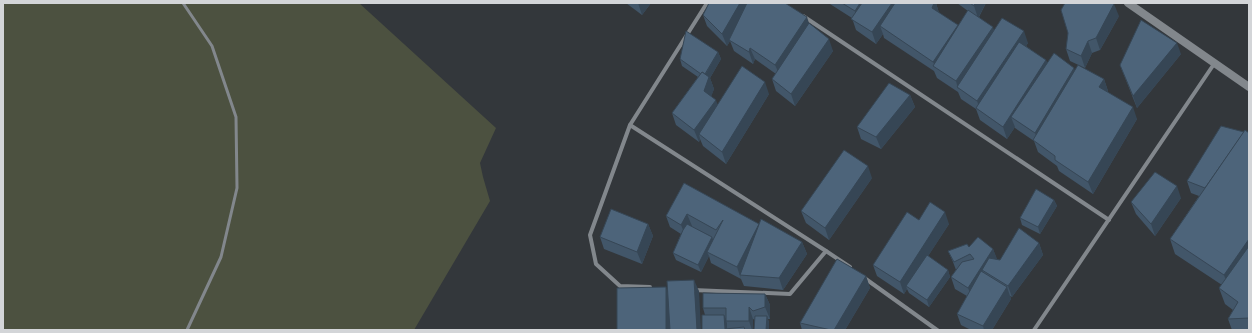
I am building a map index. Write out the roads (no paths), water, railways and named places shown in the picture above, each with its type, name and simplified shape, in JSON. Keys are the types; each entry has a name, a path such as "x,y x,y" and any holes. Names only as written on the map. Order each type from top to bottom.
{"main road":[{"path":"1128,3 1249,87"}],"street":[{"path":"659,288 620,286 596,264 590,235 630,125 707,3"},
{"path":"798,12 1109,220"},
{"path":"1034,330 1214,64"},
{"path":"630,125 826,250 852,269"},
{"path":"690,289 790,294 826,250"},
{"path":"859,274 937,330"}],"lane":[{"path":"183,3 212,46 236,117 237,180 237,188 221,257 187,330"}]}
